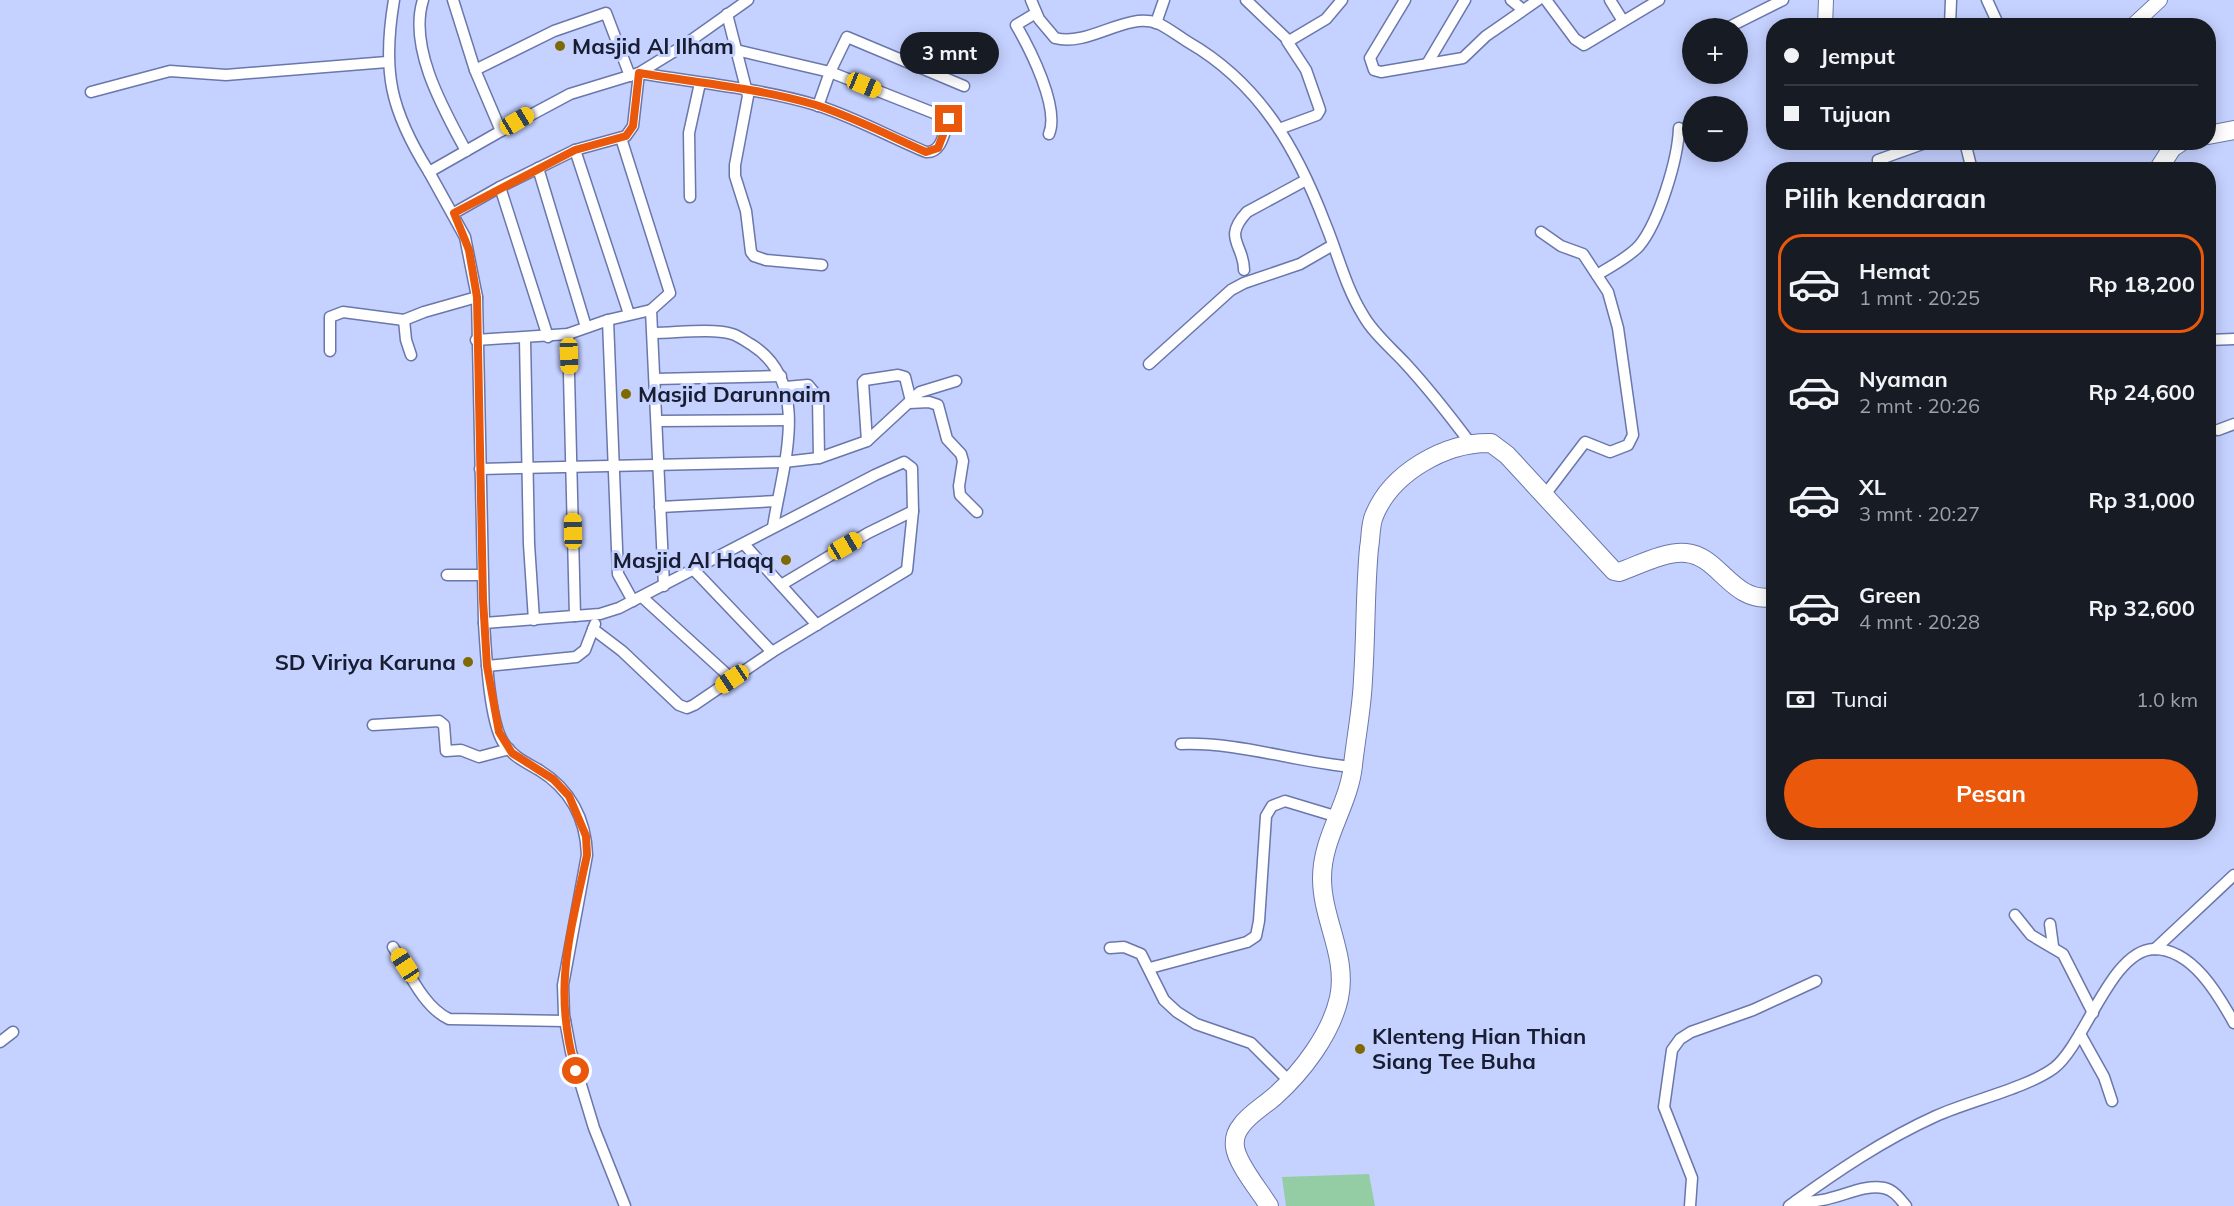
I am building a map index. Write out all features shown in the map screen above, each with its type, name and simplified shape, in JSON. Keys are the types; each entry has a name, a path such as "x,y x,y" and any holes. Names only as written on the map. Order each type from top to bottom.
{"highway":[{"path":"2216,133 2234,130"},
{"path":"1269,1206 1239,1157 1235,1139 1245,1121 1290,1082 1312,1054 1324,1034 1340,995 1340,959 1324,902 1322,876 1329,836 1338,817 1353,767 1363,683 1367,567 1373,518 1397,481 1411,470 1441,454 1471,444 1491,442 1614,571 1619,572 1672,554 1687,553 1698,557 1743,593 1756,598 1766,597"}],"street":[{"path":"394,0 387,62 392,97 429,171 454,213 469,250 477,297 476,340 484,623 487,666 499,732 509,749 520,760 553,779 569,796 586,836 587,855 562,985 565,1021 571,1052 594,1128 625,1206"},
{"path":"423,0 420,10 422,46 438,98 466,151"},
{"path":"453,0 476,70 501,131"},
{"path":"454,213 500,187 575,150 621,138 630,132 633,126 635,74 606,13 603,0"},
{"path":"429,171 570,94 635,74 683,46 748,0"},
{"path":"1031,0 1036,13 1049,33 1063,40 1074,40 1142,21 1156,23 1218,59 1261,101 1306,180 1333,245 1342,274 1364,318 1444,406 1471,444"},
{"path":"1156,23 1164,0"},
{"path":"1245,0 1287,40 1306,70 1320,110 1317,115 1279,129"},
{"path":"1287,40 1294,41 1326,19 1342,0"},
{"path":"1405,0 1370,58 1371,67 1381,72 1463,58 1486,36 1538,0"},
{"path":"1427,64 1465,0"},
{"path":"1511,0 1522,9"},
{"path":"1546,0 1580,44 1584,45 1659,0"},
{"path":"1610,0 1623,21"},
{"path":"1747,18 1783,0"},
{"path":"1825,18 1826,0"},
{"path":"1950,18 1951,0"},
{"path":"1987,0 1995,18"},
{"path":"2141,18 2160,0"},
{"path":"476,70 554,32 606,13"},
{"path":"1036,13 1016,25 1036,67 1050,108 1052,126 1049,134"},
{"path":"727,14 746,89 747,103 735,176 746,211 751,252 754,256 766,260 822,265"},
{"path":"819,106 830,72 845,39 851,36 964,86"},
{"path":"635,74 746,89 819,106 926,152 938,148 949,119 830,72 736,50"},
{"path":"91,92 170,71 226,75 387,62"},
{"path":"690,197 689,133 700,83"},
{"path":"1597,275 1636,249 1646,236 1669,179 1678,145 1679,128"},
{"path":"476,340 525,339 568,334 608,320 651,309 670,293 621,138"},
{"path":"575,150 629,314"},
{"path":"1878,162 1878,160 1906,150"},
{"path":"538,168 586,327"},
{"path":"1244,270 1233,241 1240,220 1247,212 1306,180"},
{"path":"500,187 548,337"},
{"path":"1541,232 1561,246 1583,254 1608,292 1616,319 1633,437 1625,447 1610,452 1585,442 1544,496"},
{"path":"1149,364 1231,290 1244,283 1300,264 1333,245"},
{"path":"330,351 328,328 330,317 334,313 343,312 404,320 477,297"},
{"path":"651,309 654,333 664,586"},
{"path":"404,320 406,340 411,355"},
{"path":"608,320 616,465 618,574 638,599 732,679"},
{"path":"654,333 733,334 768,357 781,376 786,387 788,420 784,462 773,527"},
{"path":"568,334 575,616"},
{"path":"525,339 534,620"},
{"path":"2216,340 2234,339"},
{"path":"867,441 863,382 865,380 898,375 905,377 910,402"},
{"path":"655,380 781,376"},
{"path":"480,469 572,468 658,463 784,462 819,458 867,441 927,389 957,381"},
{"path":"786,387 808,385 818,397 819,458"},
{"path":"910,402 929,402 938,405 947,439 961,454 963,461 960,495 977,512"},
{"path":"658,421 788,420"},
{"path":"2218,430 2234,424"},
{"path":"484,623 600,614 638,599 773,527 904,462 910,465 913,472 913,511 907,570 772,652 694,705 684,707 622,651 593,629"},
{"path":"660,507 777,501"},
{"path":"781,585 868,533 913,511"},
{"path":"744,544 817,624"},
{"path":"694,570 772,652"},
{"path":"447,575 482,575"},
{"path":"487,666 576,657 585,650 600,614"},
{"path":"373,725 403,721 439,721 444,725 446,751 462,750 479,757 509,749"},
{"path":"1181,744 1236,747 1313,763 1353,767"},
{"path":"1150,968 1247,942 1256,936 1266,816 1272,806 1285,801 1293,802 1338,817"},
{"path":"1792,1203 1856,1158 1935,1116 2040,1077 2062,1061 2126,963 2137,954 2155,949 2234,875"},
{"path":"2015,915 2031,935 2053,946 2067,959 2093,1013"},
{"path":"2050,924 2053,946"},
{"path":"393,947 428,1002 440,1015 449,1019 565,1021"},
{"path":"1110,948 1124,947 1141,954 1164,1000 1196,1024 1251,1043 1290,1082"},
{"path":"2155,949 2179,957 2201,973 2220,997 2234,1023"},
{"path":"1690,1206 1692,1178 1664,1107 1672,1050 1680,1039 1691,1032 1753,1010 1816,981"},
{"path":"0,1042 13,1032"},
{"path":"2080,1034 2104,1077 2112,1101"},
{"path":"1792,1203 1826,1202 1870,1189 1885,1188 1897,1194 1906,1206"}],"green space":[{"path":"1369,1174 1375,1206 1286,1206 1282,1177"}],"place":[{"name":"Masjid Al Ilham","path":"560,46"},
{"name":"Masjid Darunnaim","path":"626,394"},
{"name":"Masjid Al Haqq","path":"786,560"},
{"name":"SD Viriya Karuna","path":"468,662"},
{"name":"Klenteng Hian Thian Siang Tee Buha","path":"1360,1049"}],"route":[{"path":"576,1071 564,1015 562,985 587,855 586,836 580,815 569,796 553,779 512,753 503,742 499,732 487,666 483,599 477,297 469,250 454,213 500,187 575,150 626,136 633,126 639,73 746,89 819,106 926,152 936,151 949,119"}]}
